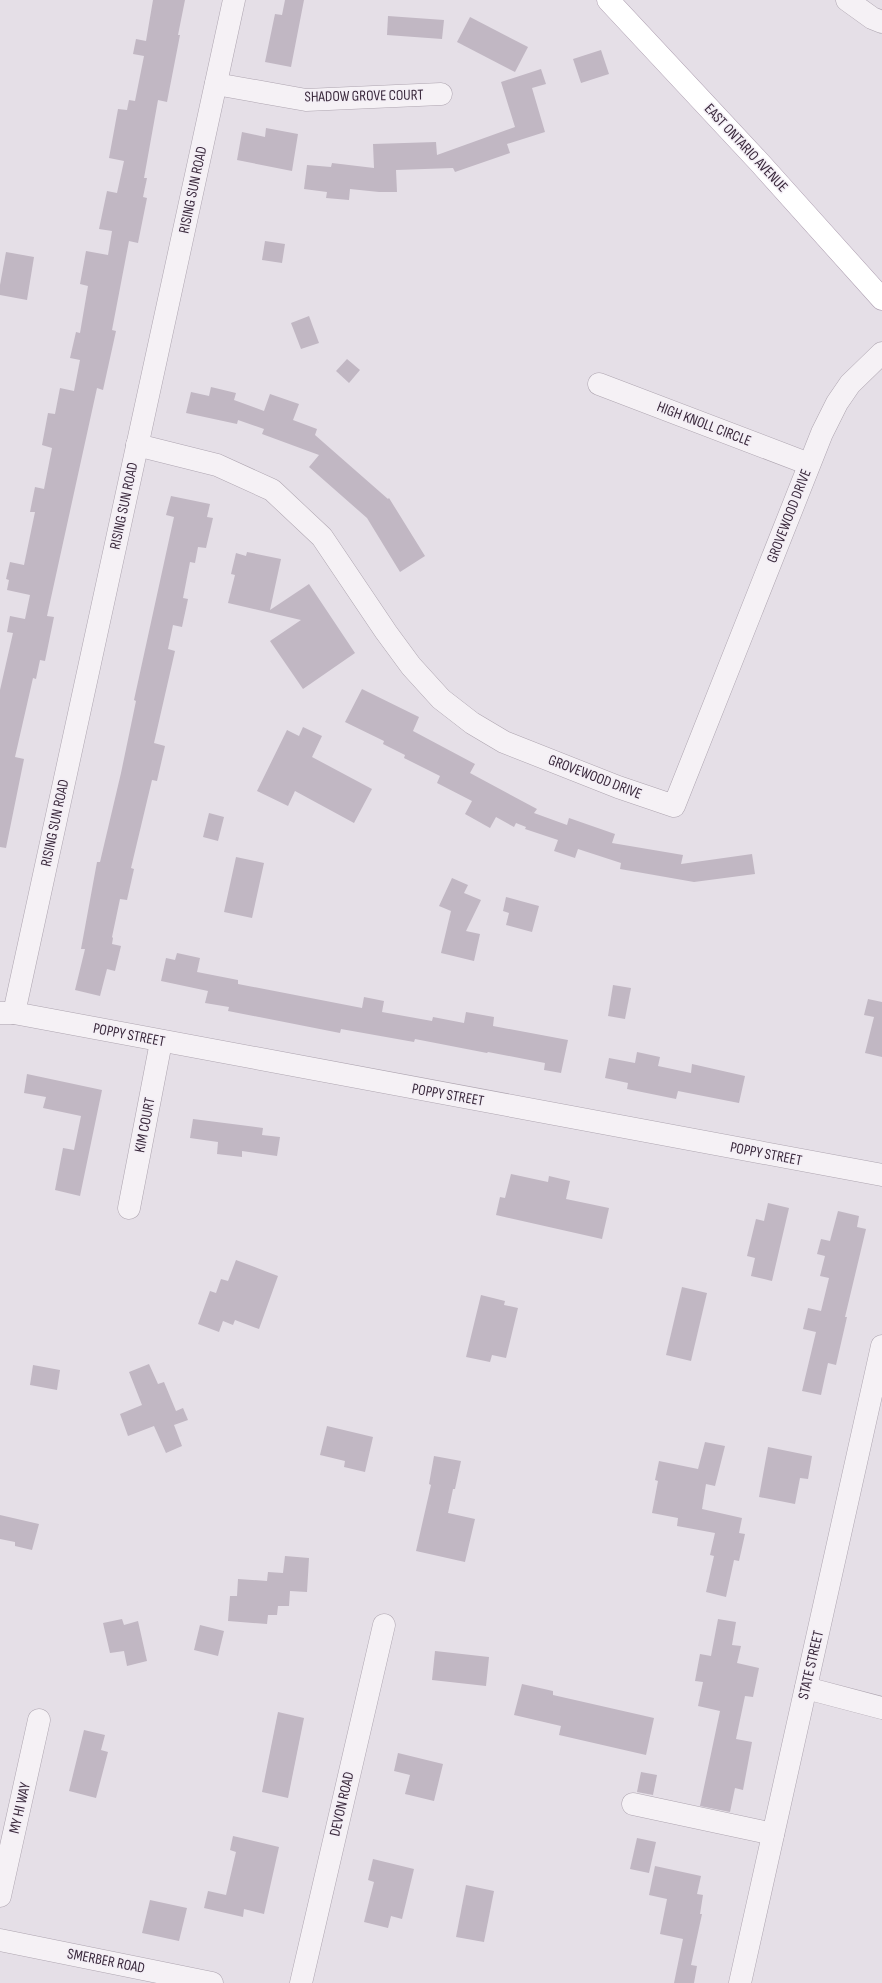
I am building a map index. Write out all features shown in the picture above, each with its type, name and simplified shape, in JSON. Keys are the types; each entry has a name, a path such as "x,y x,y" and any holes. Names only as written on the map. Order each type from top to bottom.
{"main road":[{"name":"EAST ONTARIO AVENUE","path":"608,0 760,163 882,299"}],"street":[{"name":"RISING SUN ROAD","path":"7,1013 137,444 234,0"},
{"path":"847,0 872,18 882,22"},
{"name":"SHADOW GROVE COURT","path":"216,84 306,100 441,94"},
{"name":"GROVEWOOD DRIVE","path":"137,444 217,465 272,490 322,537 386,632 411,666 441,699 472,723 504,742 674,806 809,464 837,403 850,384 882,353"},
{"name":"HIGH KNOLL CIRCLE","path":"598,384 809,464"},
{"name":"POPPY STREET","path":"7,1013 882,1175"},
{"name":"KIM COURT","path":"129,1208 161,1042"},
{"name":"STATE STREET","path":"740,1983 882,1346"},
{"name":"DEVON ROAD","path":"301,1983 384,1626"},
{"path":"806,1688 882,1708"},
{"name":"MY HI WAY","path":"0,1896 40,1720"},
{"path":"634,1804 773,1834"},
{"name":"SMERBER ROAD","path":"0,1940 160,1978 212,1983"}],"building":[{"path":"153,0 185,0 178,35 180,35 167,102 158,100 144,178 147,178 143,197 147,198 138,243 129,241 112,330 116,331 103,390 97,388 47,616 54,617 45,661 40,660 36,679 33,678 15,757 24,759 6,848 0,847 0,690 13,633 7,632 10,616 25,619 30,595 7,590 9,580 6,579 10,562 24,565 35,512 30,512 35,487 44,489 52,448 42,445 48,413 55,414 60,388 74,391 80,360 70,358 76,332 80,333 88,286 80,284 86,251 108,255 112,231 99,229 107,191 117,193 124,161 109,158 118,109 127,110 129,100 135,101 144,56 133,54 136,39 146,41"},
{"path":"285,0 304,0 291,67 265,62 275,14 282,15"},
{"path":"388,16 444,20 442,39 387,35"},
{"path":"470,17 528,47 515,72 457,42"},
{"path":"601,50 609,74 581,83 573,59"},
{"path":"541,69 546,84 532,88 545,132 507,144 510,153 455,172 453,168 396,170 397,192 350,189 349,200 326,198 327,192 304,189 307,165 331,167 332,163 374,168 373,144 436,142 437,155 515,127 501,82"},
{"path":"266,128 298,134 292,171 237,160 242,132 265,137"},
{"path":"265,241 285,244 282,263 262,260"},
{"path":"6,252 34,257 27,300 0,295 0,285"},
{"path":"309,316 319,343 301,349 291,323"},
{"path":"347,359 360,370 349,383 336,371"},
{"path":"211,387 236,393 234,400 264,411 270,394 299,404 293,420 317,429 315,435 388,499 389,498 425,556 400,572 367,518 309,467 319,455 262,434 264,429 238,420 237,424 186,413 191,392 209,396"},
{"path":"171,496 210,504 207,517 213,518 206,548 198,547 195,563 190,562 183,598 188,599 182,627 173,625 168,649 175,651 154,743 165,746 157,781 152,780 131,868 134,869 127,900 120,899 112,937 112,944 121,946 115,971 107,969 100,996 75,990 85,949 81,949 97,862 100,862 121,773 136,701 134,700 174,517 166,515"},
{"path":"247,552 281,559 270,610 309,584 355,653 303,689 270,641 301,620 228,603 235,575 231,574 236,553 246,556"},
{"path":"362,689 419,717 413,731 475,764 470,773 537,809 534,813 567,825 569,818 615,834 612,843 683,855 681,864 752,854 755,874 694,882 620,869 621,863 578,849 575,858 554,851 558,840 525,829 526,827 516,823 514,827 496,817 490,828 465,814 472,801 437,783 440,776 404,758 405,755 383,744 384,741 345,722"},
{"path":"303,727 322,736 312,757 372,789 354,823 295,791 288,806 257,791 287,730 299,736"},
{"path":"209,813 224,817 218,841 203,837"},
{"path":"236,857 264,863 252,918 224,912"},
{"path":"452,878 468,885 464,893 481,900 466,931 480,934 474,961 441,953 451,911 439,906"},
{"path":"506,897 539,906 532,932 506,925 509,913 503,911"},
{"path":"177,953 200,958 197,972 238,980 238,984 362,1008 364,997 384,1001 382,1012 432,1021 433,1017 464,1023 466,1012 494,1017 493,1026 568,1040 561,1073 544,1070 545,1063 488,1052 415,1039 414,1042 341,1029 340,1033 228,1011 229,1007 205,1003 208,991 161,981 166,958 175,960"},
{"path":"613,985 631,988 625,1019 608,1016"},
{"path":"868,999 882,1002 882,1057 865,1053 874,1017 864,1015"},
{"path":"637,1052 660,1057 658,1066 691,1073 692,1064 745,1076 739,1103 678,1091 676,1099 627,1089 628,1083 605,1078 609,1058 635,1063"},
{"path":"27,1074 102,1090 80,1196 55,1190 63,1148 74,1150 81,1116 43,1108 46,1097 24,1093"},
{"path":"193,1119 263,1128 262,1135 280,1137 277,1156 242,1151 242,1157 217,1154 218,1142 190,1138"},
{"path":"511,1174 548,1182 549,1176 570,1181 566,1199 609,1208 602,1239 496,1215 500,1197 505,1198"},
{"path":"768,1203 789,1208 772,1281 751,1276 755,1258 747,1256 756,1219 764,1221"},
{"path":"838,1211 859,1216 857,1227 866,1229 845,1317 847,1317 836,1365 828,1363 821,1395 802,1391 816,1332 803,1329 808,1308 821,1311 829,1278 820,1276 825,1256 817,1254 821,1239 830,1241"},
{"path":"236,1260 278,1276 259,1329 235,1320 233,1325 223,1321 219,1332 198,1324 210,1291 216,1293 221,1279 228,1281"},
{"path":"682,1287 707,1293 691,1361 666,1355"},
{"path":"481,1295 505,1301 504,1305 518,1308 506,1358 492,1355 490,1362 466,1357"},
{"path":"149,1364 158,1384 164,1382 176,1411 183,1408 188,1420 174,1425 182,1446 166,1453 154,1426 128,1436 120,1414 142,1405 129,1372"},
{"path":"33,1365 60,1370 57,1390 30,1385"},
{"path":"327,1426 373,1437 365,1472 344,1467 345,1461 320,1455"},
{"path":"705,1442 725,1446 715,1486 706,1484 702,1509 742,1518 739,1533 745,1534 739,1561 734,1560 726,1597 706,1592 714,1556 710,1555 715,1533 677,1526 678,1518 652,1513 658,1481 655,1480 659,1461 698,1469"},
{"path":"768,1447 812,1456 808,1479 800,1478 795,1504 759,1497"},
{"path":"434,1456 461,1461 448,1513 475,1519 465,1562 416,1551 431,1485 429,1484"},
{"path":"0,1515 39,1524 32,1550 15,1546 15,1542 0,1539"},
{"path":"285,1556 309,1558 307,1592 290,1591 289,1606 278,1606 277,1615 268,1615 267,1624 228,1621 230,1596 237,1596 238,1579 267,1581 268,1572 283,1573"},
{"path":"122,1619 124,1625 138,1621 147,1661 127,1666 124,1651 110,1653 103,1623"},
{"path":"718,1619 736,1622 732,1645 741,1646 737,1663 759,1668 753,1697 745,1696 736,1739 752,1742 743,1790 735,1788 730,1812 700,1806 720,1711 698,1706 703,1682 695,1681 700,1654 711,1656"},
{"path":"200,1625 224,1631 218,1656 194,1650"},
{"path":"435,1651 489,1657 486,1686 432,1680"},
{"path":"522,1684 553,1691 553,1695 654,1718 646,1755 559,1735 561,1726 514,1715"},
{"path":"278,1712 304,1718 288,1798 262,1792"},
{"path":"84,1730 105,1735 101,1750 108,1752 96,1798 69,1791"},
{"path":"398,1753 443,1764 434,1801 405,1794 410,1775 394,1771"},
{"path":"641,1772 657,1775 653,1795 637,1792"},
{"path":"233,1836 279,1847 264,1914 244,1909 243,1917 204,1908 208,1891 226,1895 236,1852 230,1850"},
{"path":"637,1838 656,1842 649,1873 630,1869"},
{"path":"373,1859 414,1869 402,1919 391,1916 388,1928 364,1922 374,1882 368,1880"},
{"path":"655,1866 701,1876 697,1894 703,1895 700,1914 702,1914 691,1965 697,1966 694,1983 674,1983 683,1939 660,1934 667,1899 649,1895"},
{"path":"466,1885 494,1891 484,1942 456,1937"},
{"path":"150,1900 187,1908 179,1941 142,1933"}]}
